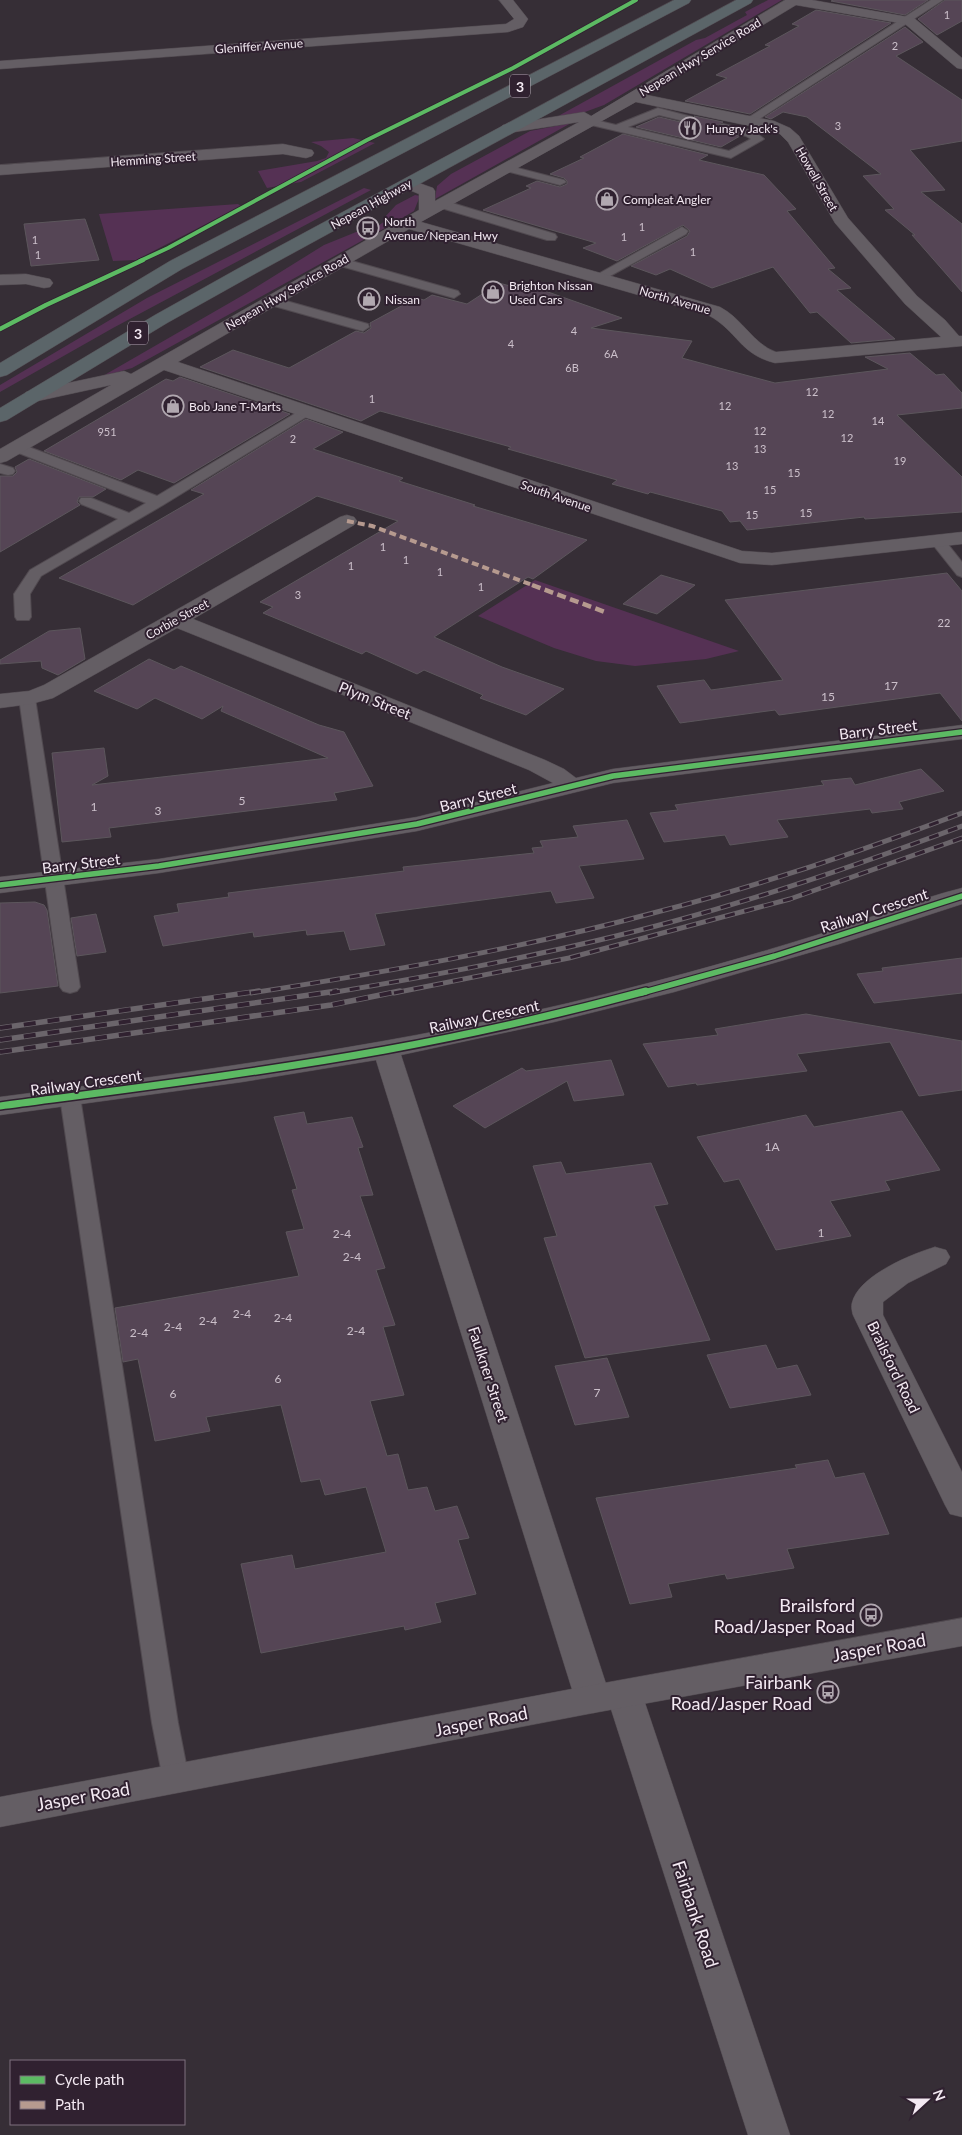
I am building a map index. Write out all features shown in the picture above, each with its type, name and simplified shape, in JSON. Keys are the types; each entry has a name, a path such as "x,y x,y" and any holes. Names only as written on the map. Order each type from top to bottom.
{"highway":[{"name":"3","path":"0,371 176,266 684,0"},
{"name":"Nepean Highway","path":"0,416 220,286 746,0"},
{"path":"357,171 408,184"},
{"path":"0,434 30,398"}],"street":[{"name":"Gleniffer Avenue","path":"0,65 505,28 518,24 521,21 520,17 506,0"},
{"name":"Nepean Hwy Service Road","path":"6,461 154,367 407,223 606,114 794,0"},
{"path":"794,0 913,24 962,65"},
{"name":"Howell Street","path":"634,97 774,126 790,134 841,220 911,300 925,325 952,342"},
{"name":"Nepean Hwy Service Road","path":"508,128 606,114"},
{"name":"Hemming Street","path":"0,170 283,149 306,153"},
{"path":"408,184 427,191 427,213"},
{"name":"North Avenue","path":"407,223 722,314 735,324 760,354 775,358 952,342"},
{"path":"0,280 26,279 44,283"},
{"name":"Nepean Hwy Service Road","path":"30,398 154,367"},
{"name":"South Avenue","path":"154,367 306,411 740,557 772,559 962,538"},
{"name":"Corbie Street","path":"0,701 45,694 347,521"},
{"name":"Plym Street","path":"176,620 538,765 556,774 571,786"},
{"name":"Barry Street","path":"0,885 159,866 417,824 614,776 962,732"},
{"name":"Railway Crescent","path":"0,1106 386,1050 559,1012 669,985 822,941 962,896"},
{"name":"Faulkner Street","path":"386,1050 608,1696"},
{"name":"Brailsford Road","path":"935,1257 884,1284 873,1294 867,1304 868,1315 962,1505"},
{"name":"Jasper Road","path":"0,1812 608,1696 962,1632"},
{"name":"Fairbank Road","path":"608,1696 769,2135"}],"lane":[{"path":"749,121 938,0"},
{"path":"617,128 658,111 688,119"},
{"path":"591,122 731,155 752,144 758,137 723,127"},
{"path":"506,168 560,182"},
{"path":"442,204 551,237"},
{"path":"597,278 682,230"},
{"path":"340,262 454,294"},
{"path":"272,301 364,327"},
{"path":"23,617 22,594 35,573 158,502 306,411"},
{"path":"6,461 158,502"},
{"path":"86,501 130,518"},
{"path":"938,541 962,572"},
{"path":"27,698 70,988"},
{"path":"70,1096 165,1723 176,1779"}],"shaded area":[{"path":"768,0 782,0 604,105 574,116 551,120 696,40 705,38 747,15 745,12"},
{"path":"571,123 435,199 437,186 451,174 530,131"},
{"path":"353,138 375,143 301,182 267,188 258,171 326,158 329,152 311,142"},
{"path":"364,188 371,190 113,328 0,392 0,385 147,298"},
{"path":"415,195 420,196 414,211 385,228 132,368 101,377 245,294 324,245 366,228 372,230 388,219 384,218 396,205"},
{"path":"238,204 241,206 136,260 113,261 99,214"},
{"path":"535,580 739,651 706,659 635,666 596,661 554,648 478,616"}],"building":[{"path":"928,0 905,15 831,1"},
{"path":"945,0 962,0 962,21 937,35 918,19"},
{"path":"816,10 891,23 750,114 685,101 727,78 716,75 770,46 765,45 799,26 792,24"},
{"path":"905,27 923,42 896,56 962,100 962,141 910,150 945,190 921,192 962,224 962,292 912,235 915,235 885,210 894,209 863,176 881,174 807,117 783,112 771,119 765,117"},
{"path":"694,116 723,122 716,126 718,130 740,136 721,147 636,127 659,117 689,124 696,119"},
{"path":"623,134 708,155 699,160 764,175 796,209 787,211 835,268 828,269 851,288 837,290 895,339 851,343 817,312 810,313 773,267 712,288 670,269 656,275 631,266 687,236 690,231 683,225 617,261 583,248 596,243 483,210 531,188 526,186 537,181 560,187 567,184 564,178 550,174 584,158 580,157"},
{"path":"85,219 99,260 31,266 24,224"},
{"path":"499,283 521,289 528,285 622,318 591,328 692,341 682,358 775,383 888,369 865,357 910,353 936,375 944,374 962,393 962,408 897,415 962,477 962,512 865,519 864,517 747,530 740,521 730,522 722,511 612,484 617,480 508,449 511,447 380,411 361,421 200,367 233,350 289,368 356,331 364,333 371,328 370,323 416,298 424,300 432,295 467,304"},
{"path":"180,377 290,414 174,483 138,470 121,480 44,451 166,379 173,381"},
{"path":"306,419 343,432 313,449 403,478 399,481 475,505 473,506 587,540 533,579 528,577 434,637 502,667 564,689 526,715 480,698 483,695 424,670 417,674 366,651 362,654 263,613 273,607 260,602 398,521 317,496 133,605 59,578 204,494 191,490"},
{"path":"29,459 106,489 93,497 79,497 77,502 80,505 0,552 0,476 13,476 17,472 15,467"},
{"path":"947,573 962,591 962,721 940,693 779,715 775,710 680,723 657,686 704,680 711,690 783,680 725,600"},
{"path":"661,575 695,585 657,614 623,604"},
{"path":"80,628 85,659 58,675 42,668 41,661 0,664 0,660 49,631"},
{"path":"149,659 174,670 181,666 319,725 344,732 373,786 334,793 337,800 109,828 111,837 62,842 52,753 104,748 108,776 92,785 328,758 221,711 223,706 202,719 155,698 137,709 94,691"},
{"path":"921,769 944,791 899,802 903,809 872,813 870,809 777,820 788,837 730,845 725,835 664,842 650,813 678,810 675,805 824,785 821,781 851,778 855,785"},
{"path":"627,820 644,859 579,866 594,898 556,903 551,891 375,914 385,945 350,950 344,931 307,935 306,930 254,937 253,932 163,946 154,916 179,912 177,904 229,897 228,893 404,871 403,867 534,853 532,848 543,847 540,841 578,837 573,826"},
{"path":"35,902 44,905 47,910 58,986 0,993 0,903"},
{"path":"96,914 106,952 77,956 71,918"},
{"path":"962,958 962,993 874,1003 857,974 883,971 882,968"},
{"path":"806,1014 962,1041 962,1090 919,1096 890,1042 797,1054 807,1071 668,1087 643,1044 718,1035 715,1029"},
{"path":"611,1060 624,1095 574,1101 567,1081 485,1128 453,1106 522,1068 526,1071"},
{"path":"902,1111 940,1170 885,1181 890,1190 830,1201 851,1236 776,1250 739,1179 724,1182 697,1137 806,1115 814,1127"},
{"path":"304,1112 307,1124 352,1117 363,1147 358,1148 373,1195 360,1196 385,1268 376,1270 395,1325 383,1327 404,1395 370,1401 387,1456 398,1454 408,1490 427,1487 435,1511 457,1506 469,1538 458,1540 476,1594 435,1603 441,1622 405,1630 404,1626 261,1653 241,1564 292,1555 295,1569 386,1552 366,1487 325,1495 320,1479 301,1482 281,1405 206,1417 210,1431 155,1441 138,1359 123,1362 115,1308 299,1276 286,1232 304,1229 292,1190 297,1189 274,1117"},
{"path":"561,1162 566,1174 651,1163 668,1204 654,1206 710,1340 585,1358 544,1238 557,1236 533,1166"},
{"path":"766,1345 777,1369 797,1365 811,1395 730,1408 707,1355"},
{"path":"607,1358 629,1417 575,1425 555,1366"},
{"path":"828,1460 835,1478 864,1473 889,1534 787,1549 794,1568 727,1579 725,1574 668,1584 672,1597 630,1604 596,1498 797,1468 795,1465"}],"railway":[{"path":"251,993 455,958 607,925 696,902 773,879 887,841 962,813"},
{"path":"330,993 501,962 671,922 745,901 818,877 962,826"},
{"path":"394,993 569,958 790,899 962,838"},
{"path":"0,1028 259,991"},
{"path":"0,1040 337,991"},
{"path":"0,1052 331,1005 400,991"}],"marked path":[{"path":"347,521 372,526 605,612"}],"cycle path":[{"path":"0,329 46,305 168,248 367,140 513,68 636,0"},
{"path":"0,885 159,866 417,824 613,776 962,732"},
{"path":"0,1106 290,1066 386,1050 498,1027 665,987 775,956 962,896"}],"place":[{"name":"Hungry Jack's","path":"690,128"},
{"name":"Compleat Angler","path":"607,199"},
{"name":"North Avenue/Nepean Hwy","path":"368,228"},
{"name":"Brighton Nissan Used Cars","path":"493,292"},
{"name":"Nissan","path":"369,299"},
{"name":"Bob Jane T-Marts","path":"173,406"},
{"name":"Brailsford Road/Jasper Road","path":"871,1615"},
{"name":"Fairbank Road/Jasper Road","path":"828,1692"}]}
